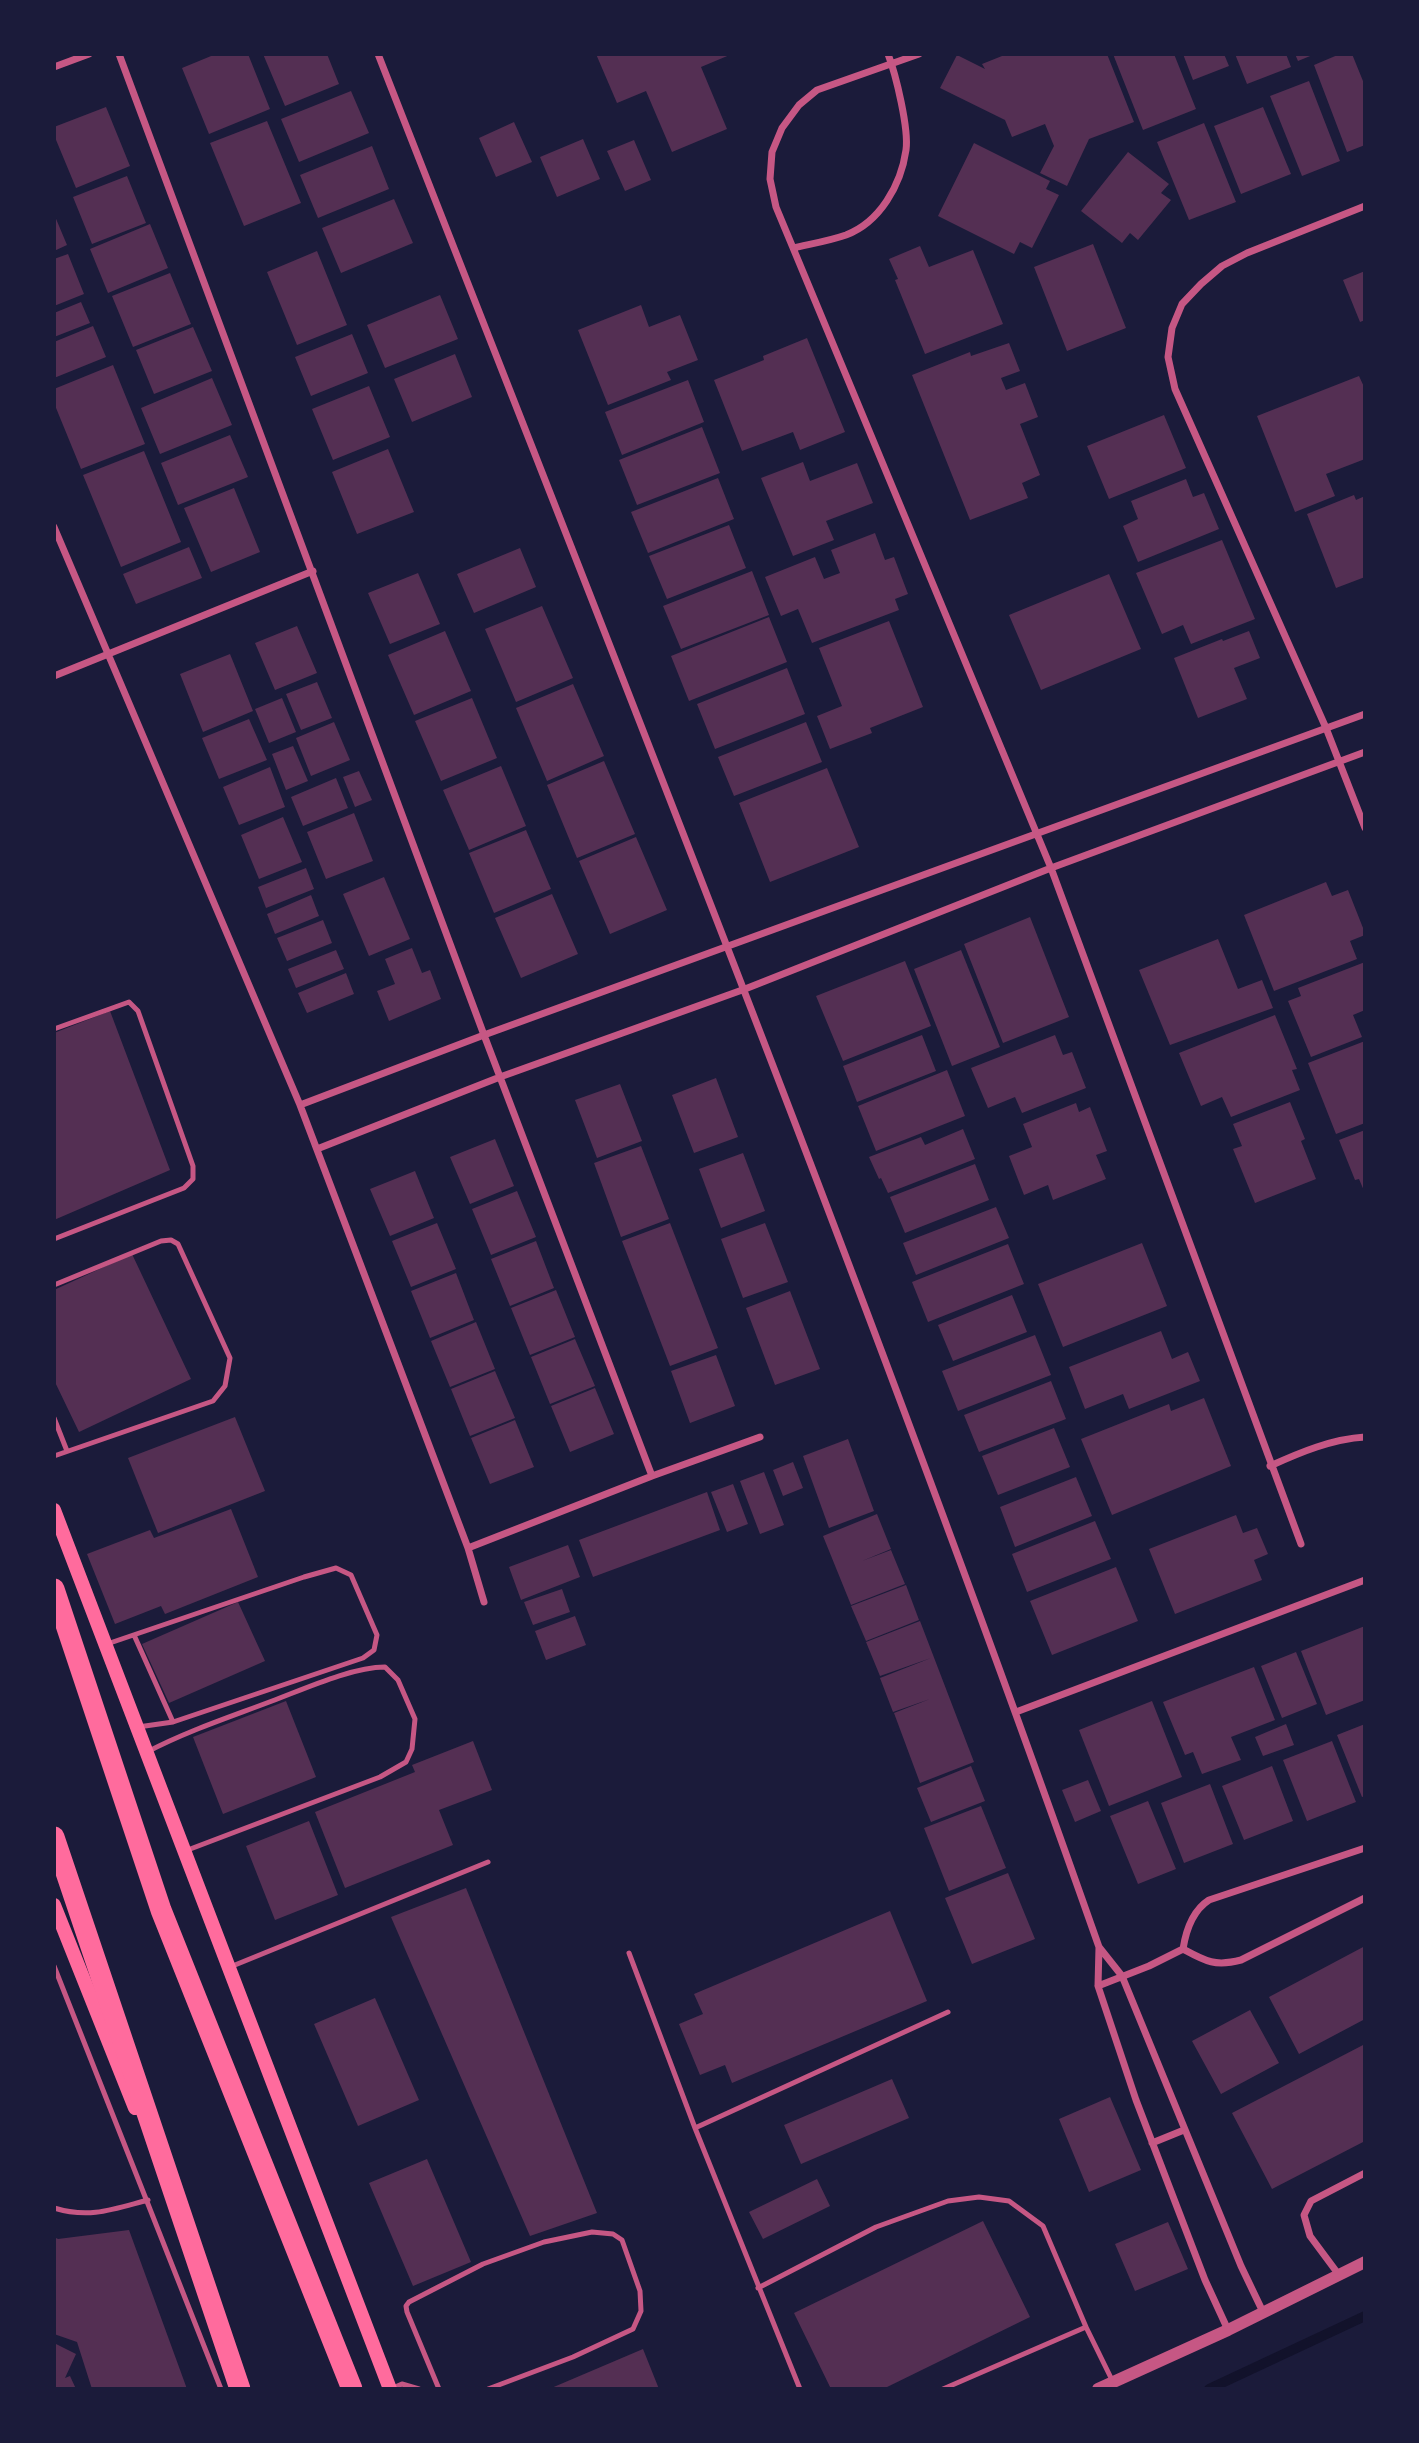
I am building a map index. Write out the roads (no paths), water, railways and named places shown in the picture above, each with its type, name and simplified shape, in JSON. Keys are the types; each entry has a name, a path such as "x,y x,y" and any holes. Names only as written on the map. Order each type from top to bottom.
{"highway":[{"path":"54,1589 161,1910 352,2389"},
{"path":"54,1838 240,2389"}],"main road":[{"path":"54,1510 390,2389"},
{"path":"54,1905 247,2389"}],"street":[{"path":"54,67 89,54"},
{"path":"119,54 484,1035 652,1476"},
{"path":"378,54 745,989 1016,1712 1099,1947 1122,1976 1241,2266 1263,2312"},
{"path":"793,248 846,235 878,213 889,198 907,148 888,54"},
{"path":"919,54 817,90 799,105 782,128 772,152 770,178 776,207 1051,868 1301,1544"},
{"path":"1365,206 1247,253 1222,266 1182,304 1172,328 1168,357 1175,389 1326,728 1365,828"},
{"path":"54,527 300,1105 468,1548 484,1602"},
{"path":"54,676 313,571"},
{"path":"300,1105 484,1035 1365,714"},
{"path":"317,1149 500,1077 745,989 1051,868 1365,752"},
{"path":"468,1548 760,1437"},
{"path":"1270,1466 1298,1453 1345,1438 1365,1437"},
{"path":"1016,1712 1365,1580"},
{"path":"1183,1949 1189,1924 1196,1911 1209,1900 1365,1848"},
{"path":"1098,1986 1183,1949 1210,1962 1224,1964 1265,1948 1365,1898"},
{"path":"1099,1947 1098,1986 1152,2143 1205,2280 1228,2330"},
{"path":"1152,2143 1184,2130"},
{"path":"1339,2275 1310,2236 1304,2215 1311,2201 1365,2173"},
{"path":"1098,2389 1228,2330 1365,2262"}],"lane":[{"path":"54,1029 129,1002 133,1003 192,1166 193,1178 184,1188 54,1239"},
{"path":"54,1285 161,1241 171,1240 178,1244 230,1358 225,1386 213,1401 54,1456"},
{"path":"54,1418 67,1451"},
{"path":"106,1644 336,1568 351,1575 377,1635 374,1650 363,1658 173,1722 138,1727"},
{"path":"134,1634 173,1722"},
{"path":"147,1752 170,1740 293,1693 371,1667 385,1667 398,1680 415,1719 412,1749 406,1762 380,1777 185,1852"},
{"path":"230,1967 488,1862"},
{"path":"629,1953 695,2128 800,2389"},
{"path":"54,1966 221,2389"},
{"path":"54,1991 62,1986"},
{"path":"695,2128 948,2012"},
{"path":"758,2288 876,2227 948,2201 979,2197 1009,2201 1043,2226 1086,2328 1113,2382"},
{"path":"54,2208 71,2213 95,2214 148,2200"},
{"path":"439,2389 407,2312 406,2306 409,2302 483,2264 544,2242 592,2232 613,2234 622,2240 640,2291 641,2311 633,2329 573,2357 488,2389"},
{"path":"943,2389 1086,2328"},
{"path":"390,2389 402,2384 419,2389"}],"waterway":[{"path":"1209,2389 1365,2316"}]}
